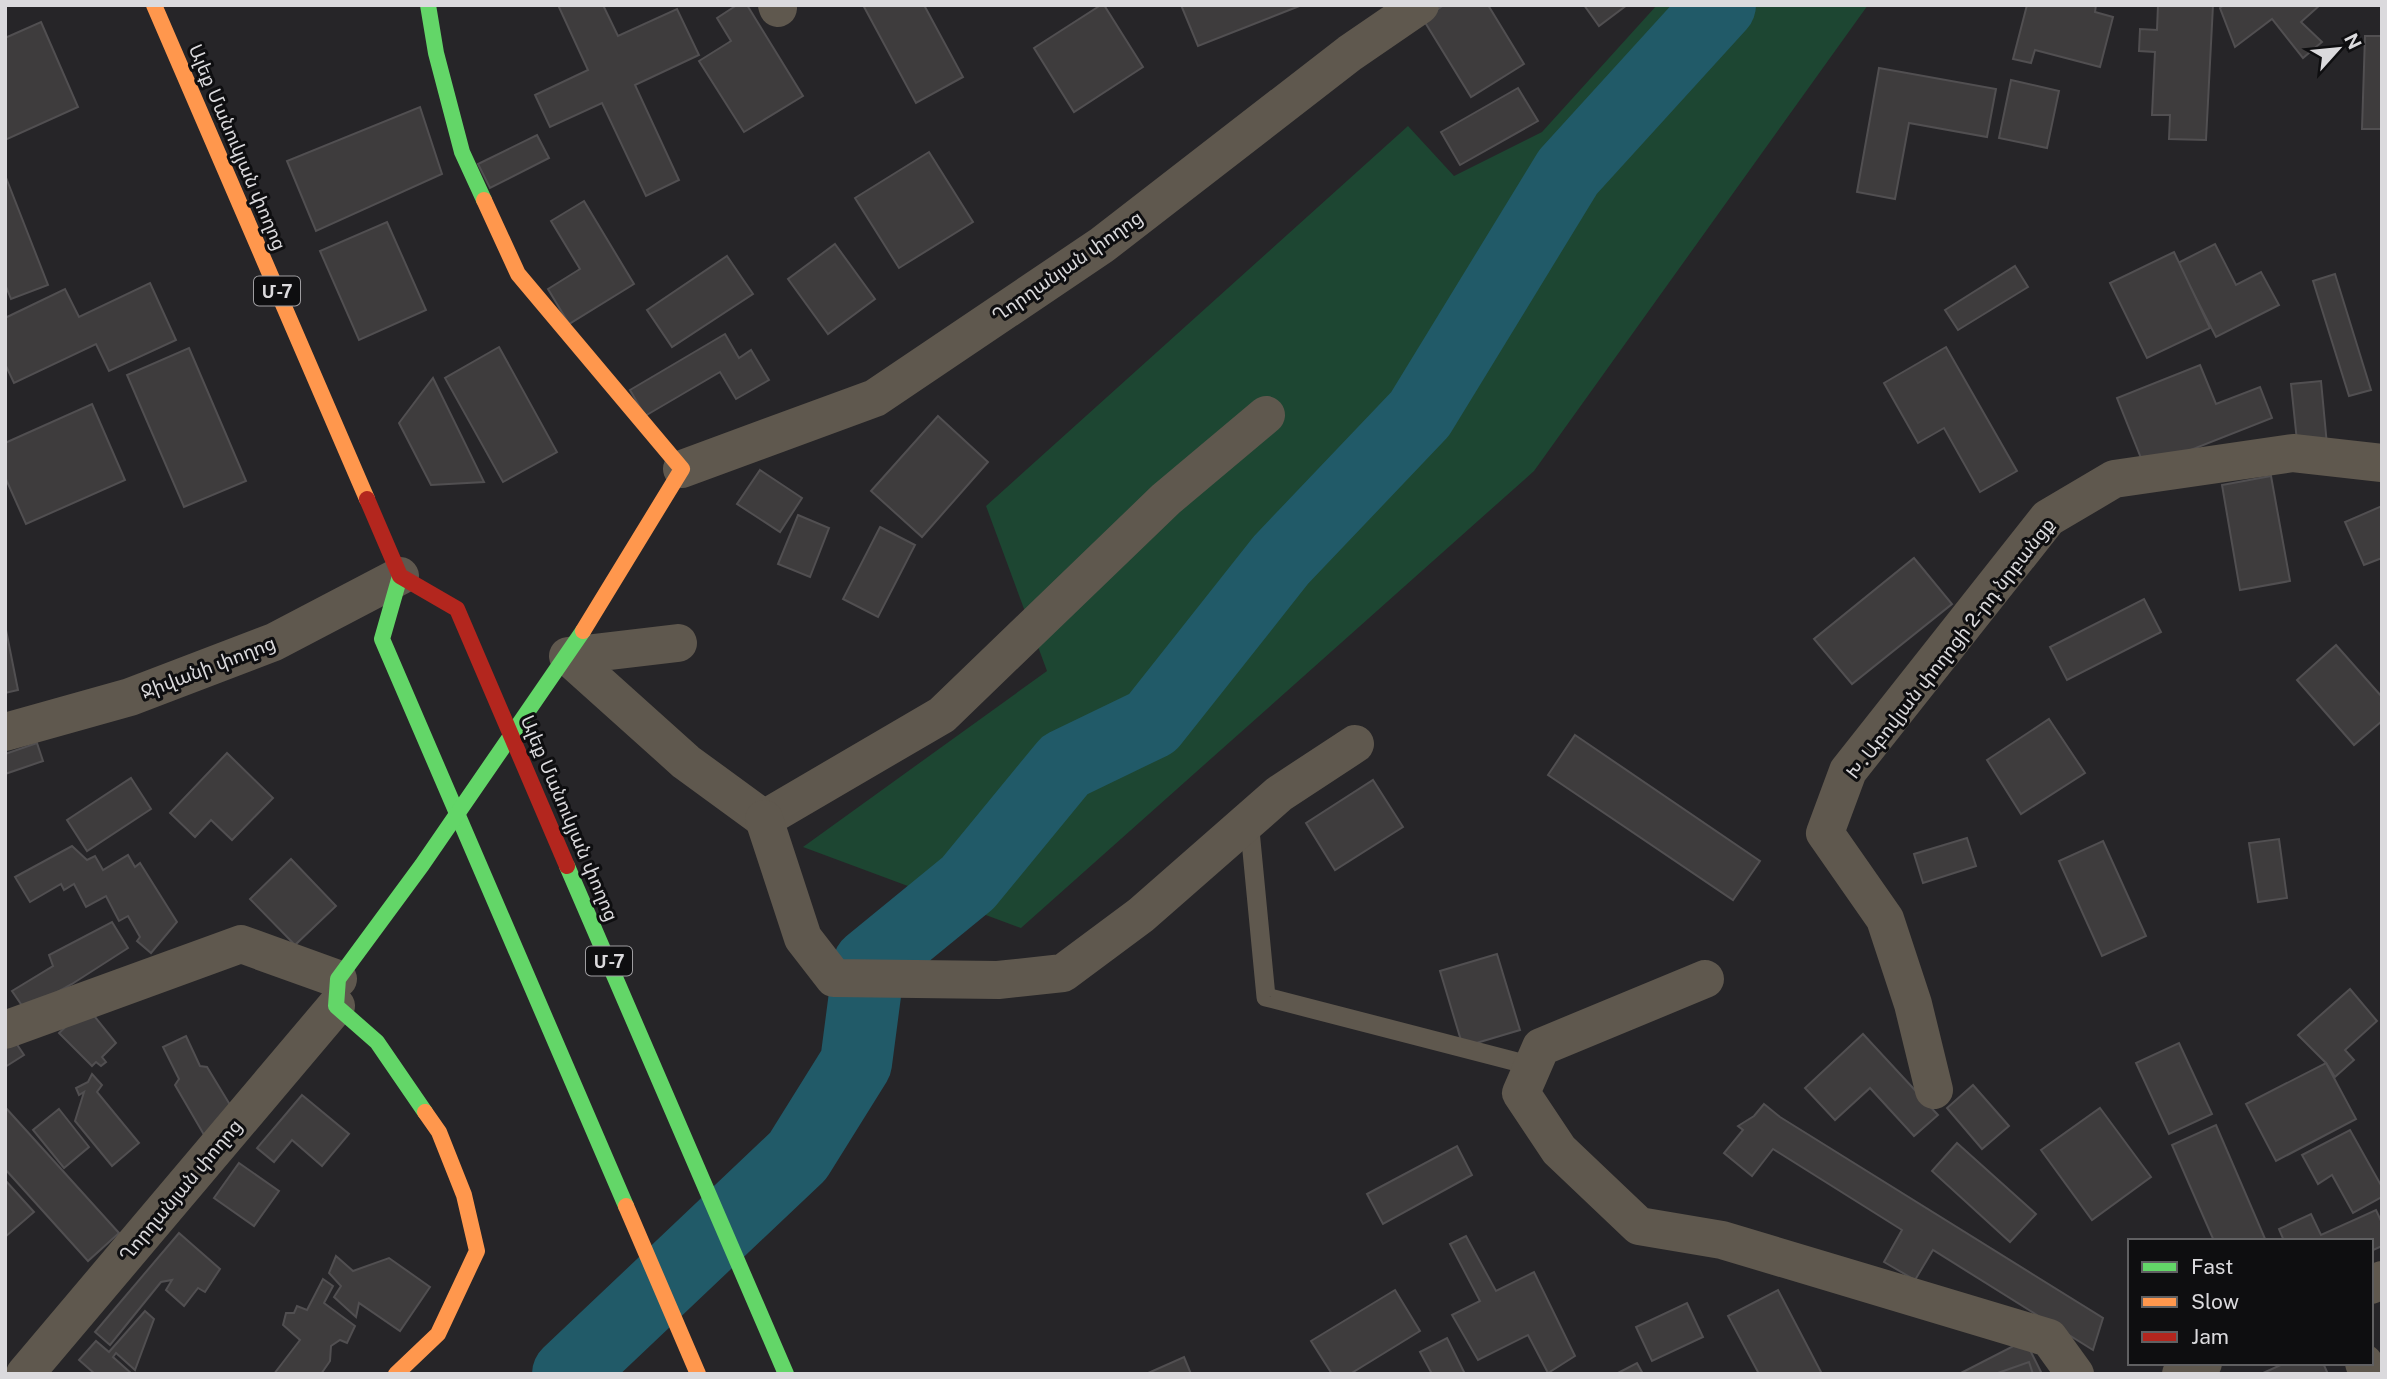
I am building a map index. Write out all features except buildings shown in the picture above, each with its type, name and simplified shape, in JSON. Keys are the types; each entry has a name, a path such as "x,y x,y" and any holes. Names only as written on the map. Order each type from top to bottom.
{"main road":[{"name":"Ալեք Մանուկյան փողոց","path":"154,5 400,576 457,609 786,1374"},
{"path":"396,1374 438,1334 477,1251 464,1195 439,1132 377,1042 337,992 568,656 682,469 518,274 462,152 436,53 428,5"},
{"path":"400,576 382,639 698,1374"}],"street":[{"name":"Ղորղանյան փողոց","path":"682,469 875,398 1102,245 1350,53 1420,5"},
{"path":"764,819 942,715 1166,499 1266,415"},
{"name":"Խ․Աբովյան փողոցի 2-րդ նրբանցք","path":"1934,1090 1913,1004 1885,919 1825,832 1848,771 2048,518 2115,479 2293,453 2382,463"},
{"name":"Ջիվանի փողոց","path":"5,732 130,697 274,642 400,576"},
{"path":"568,656 678,643"},
{"path":"568,656 686,762 764,819 803,938 834,978 998,980 1063,973 1141,915 1279,794 1356,744"},
{"path":"5,1030 241,944 337,992"},
{"path":"1705,979 1541,1047 1521,1093 1559,1150 1639,1226 1722,1240 2049,1338 2075,1374"},
{"name":"Ղորղանյան փողոց","path":"25,1374 337,992"},
{"path":"2180,1374 2199,1365"}],"lane":[{"path":"1249,820 1266,997 1533,1066"}],"green space":[{"path":"1657,5 1868,5 1534,471 1021,928 803,847 1047,671 986,506 1408,126 1454,176 1542,132"}],"waterway":[{"path":"568,1374 798,1156 856,1063 869,964 968,883 1065,765 1152,723 1281,560 1420,414 1568,172 1720,5"}],"traffic: fast":[{"path":"428,5 436,53 462,152 484,200"},
{"path":"400,576 382,639 626,1206"},
{"path":"425,1112 377,1042 336,1006 338,979 422,865 583,631"},
{"path":"567,866 786,1374"}],"traffic: slow":[{"path":"154,5 367,499"},
{"path":"484,200 518,274 682,469 583,631"},
{"path":"396,1374 438,1334 477,1251 464,1195 439,1132 425,1112"},
{"path":"626,1206 698,1374"}],"traffic: jam":[{"path":"367,499 400,576 457,609 567,866"}]}
